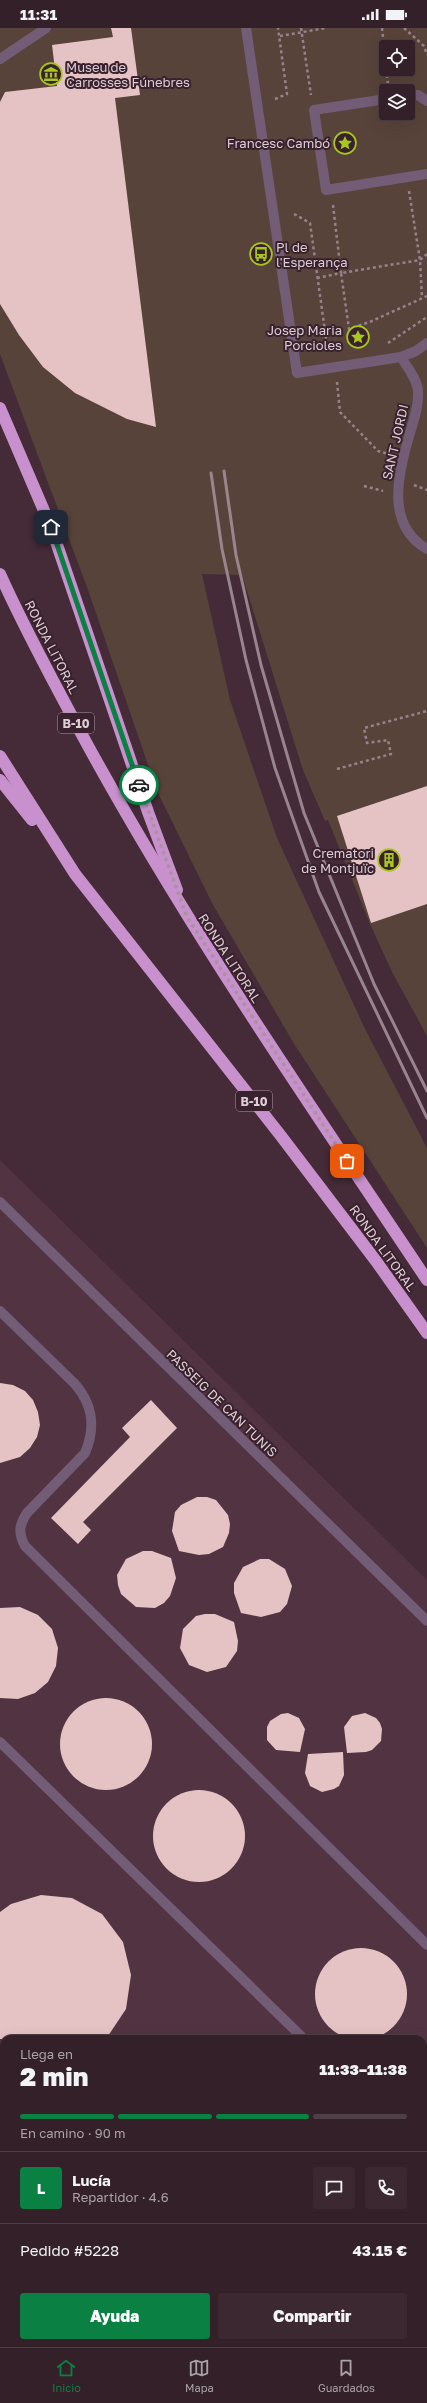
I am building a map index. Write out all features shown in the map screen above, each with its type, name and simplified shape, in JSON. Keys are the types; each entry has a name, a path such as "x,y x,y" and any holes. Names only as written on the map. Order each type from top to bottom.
{"highway":[{"path":"0,408 51,527 143,798 187,917"},
{"name":"RONDA LITORAL","path":"0,574 47,670 107,779 187,917 250,1016 427,1280"},
{"name":"RONDA LITORAL","path":"0,756 75,874 281,1136 376,1261 427,1333"},
{"path":"0,780 75,874"}],"street":[{"path":"0,59 46,28"},
{"path":"246,28 297,373 401,357 416,351 427,343"},
{"path":"415,95 418,95 427,102"},
{"path":"379,101 314,110 326,190 427,174"},
{"name":"SANT JORDI","path":"401,357 413,377 418,392 416,412 400,470 396,502 404,526 416,543 427,550"},
{"name":"PASSEIG DE CAN TUNIS","path":"0,1202 427,1621"},
{"path":"0,1310 84,1394 91,1416 90,1442 85,1453 27,1513 22,1521 21,1538 25,1546 427,1945"},
{"path":"0,1742 300,2035"}],"path":[{"path":"275,99 287,94 278,28"},
{"path":"301,28 314,110"},
{"path":"280,36 326,28"},
{"path":"382,28 383,40"},
{"path":"404,28 424,46 427,55"},
{"path":"402,191 415,188"},
{"path":"409,189 420,260 422,298"},
{"path":"341,203 333,204 349,328 372,321 427,296"},
{"path":"294,214 310,223 326,350"},
{"path":"317,278 420,260 427,254"},
{"path":"382,346 427,317"},
{"path":"338,400 340,412 378,450 390,455 388,462"},
{"path":"382,491 383,483"},
{"path":"364,486 372,488"},
{"path":"420,487 427,490"},
{"path":"337,769 391,754 388,740 367,743 364,728 427,711"}],"shaded area":[{"path":"0,28 427,28 427,1036 392,972 370,924 328,820 325,821 303,770 242,575 202,574 230,700 277,838 365,1029 427,1148 427,1248 293,1042 212,903 157,791 87,587 0,354"},
{"path":"0,1160 427,1580 427,2035 0,2035"}],"building":[{"path":"111,28 131,28 140,95 115,98 156,427 127,419 75,393 43,367 19,335 0,304 0,102 5,92 57,86 52,45 113,37"},
{"name":"Crematori de Montjuïc","path":"427,786 427,904 371,923 337,816"},
{"path":"0,1383 13,1385 25,1391 33,1400 38,1412 40,1425 37,1437 30,1448 20,1457 0,1463"},
{"path":"151,1400 177,1428 83,1522 91,1530 78,1544 51,1518 130,1437 122,1428"},
{"path":"197,1497 207,1497 216,1500 228,1515 230,1524 229,1533 223,1547 209,1554 199,1555 179,1551 172,1531 175,1512 181,1505"},
{"path":"143,1551 152,1551 171,1558 176,1578 170,1596 164,1603 155,1608 136,1607 121,1594 118,1585 117,1575 126,1559"},
{"path":"260,1559 269,1559 285,1569 292,1586 287,1604 280,1612 261,1617 241,1613 234,1593 234,1583 243,1567"},
{"path":"20,1607 38,1615 52,1629 58,1648 56,1666 48,1682 35,1693 18,1699 0,1698 0,1608"},
{"path":"215,1614 234,1622 238,1641 237,1651 226,1667 207,1672 189,1665 180,1648 183,1629 196,1616"},
{"path":"106,1698 123,1702 138,1712 148,1727 152,1744 148,1761 138,1776 123,1786 106,1790 89,1786 74,1776 64,1761 60,1744 64,1727 74,1712 89,1702"},
{"path":"288,1713 299,1718 305,1729 300,1752 276,1750 267,1740 267,1727 270,1721 281,1714"},
{"path":"365,1713 376,1718 380,1723 382,1729 381,1741 372,1750 366,1752 347,1753 344,1727 352,1716"},
{"path":"343,1752 344,1775 339,1786 322,1792 310,1786 305,1773 308,1754"},
{"path":"199,1790 216,1794 231,1804 241,1819 245,1836 241,1853 231,1868 216,1878 199,1882 182,1878 167,1868 157,1853 153,1836 157,1819 167,1804 182,1794"},
{"path":"41,1895 72,1898 102,1914 123,1942 131,1975 126,2009 109,2035 0,2035 0,1912 11,1904"},
{"path":"352,1949 370,1949 386,1956 399,1969 406,1985 406,2003 399,2019 386,2032 380,2035 342,2035 336,2032 323,2019 316,2003 316,1985 323,1969 336,1956"}],"railway":[{"path":"224,471 236,555 261,665 304,813 374,984 427,1091"},
{"path":"211,473 222,549 246,660 275,768 319,892 427,1118"}],"way so far":[{"path":"139,785 187,917 250,1016 347,1161"}],"place":[{"name":"Museu de Carrosses Fúnebres","path":"51,74"},
{"name":"Francesc Cambó","path":"345,143"},
{"name":"Pl de l'Esperança","path":"261,254"},
{"name":"Josep Maria Porcioles","path":"358,337"},
{"name":"Crematori de Montjuïc","path":"389,860"}],"route":[{"path":"51,527 139,785"}]}
